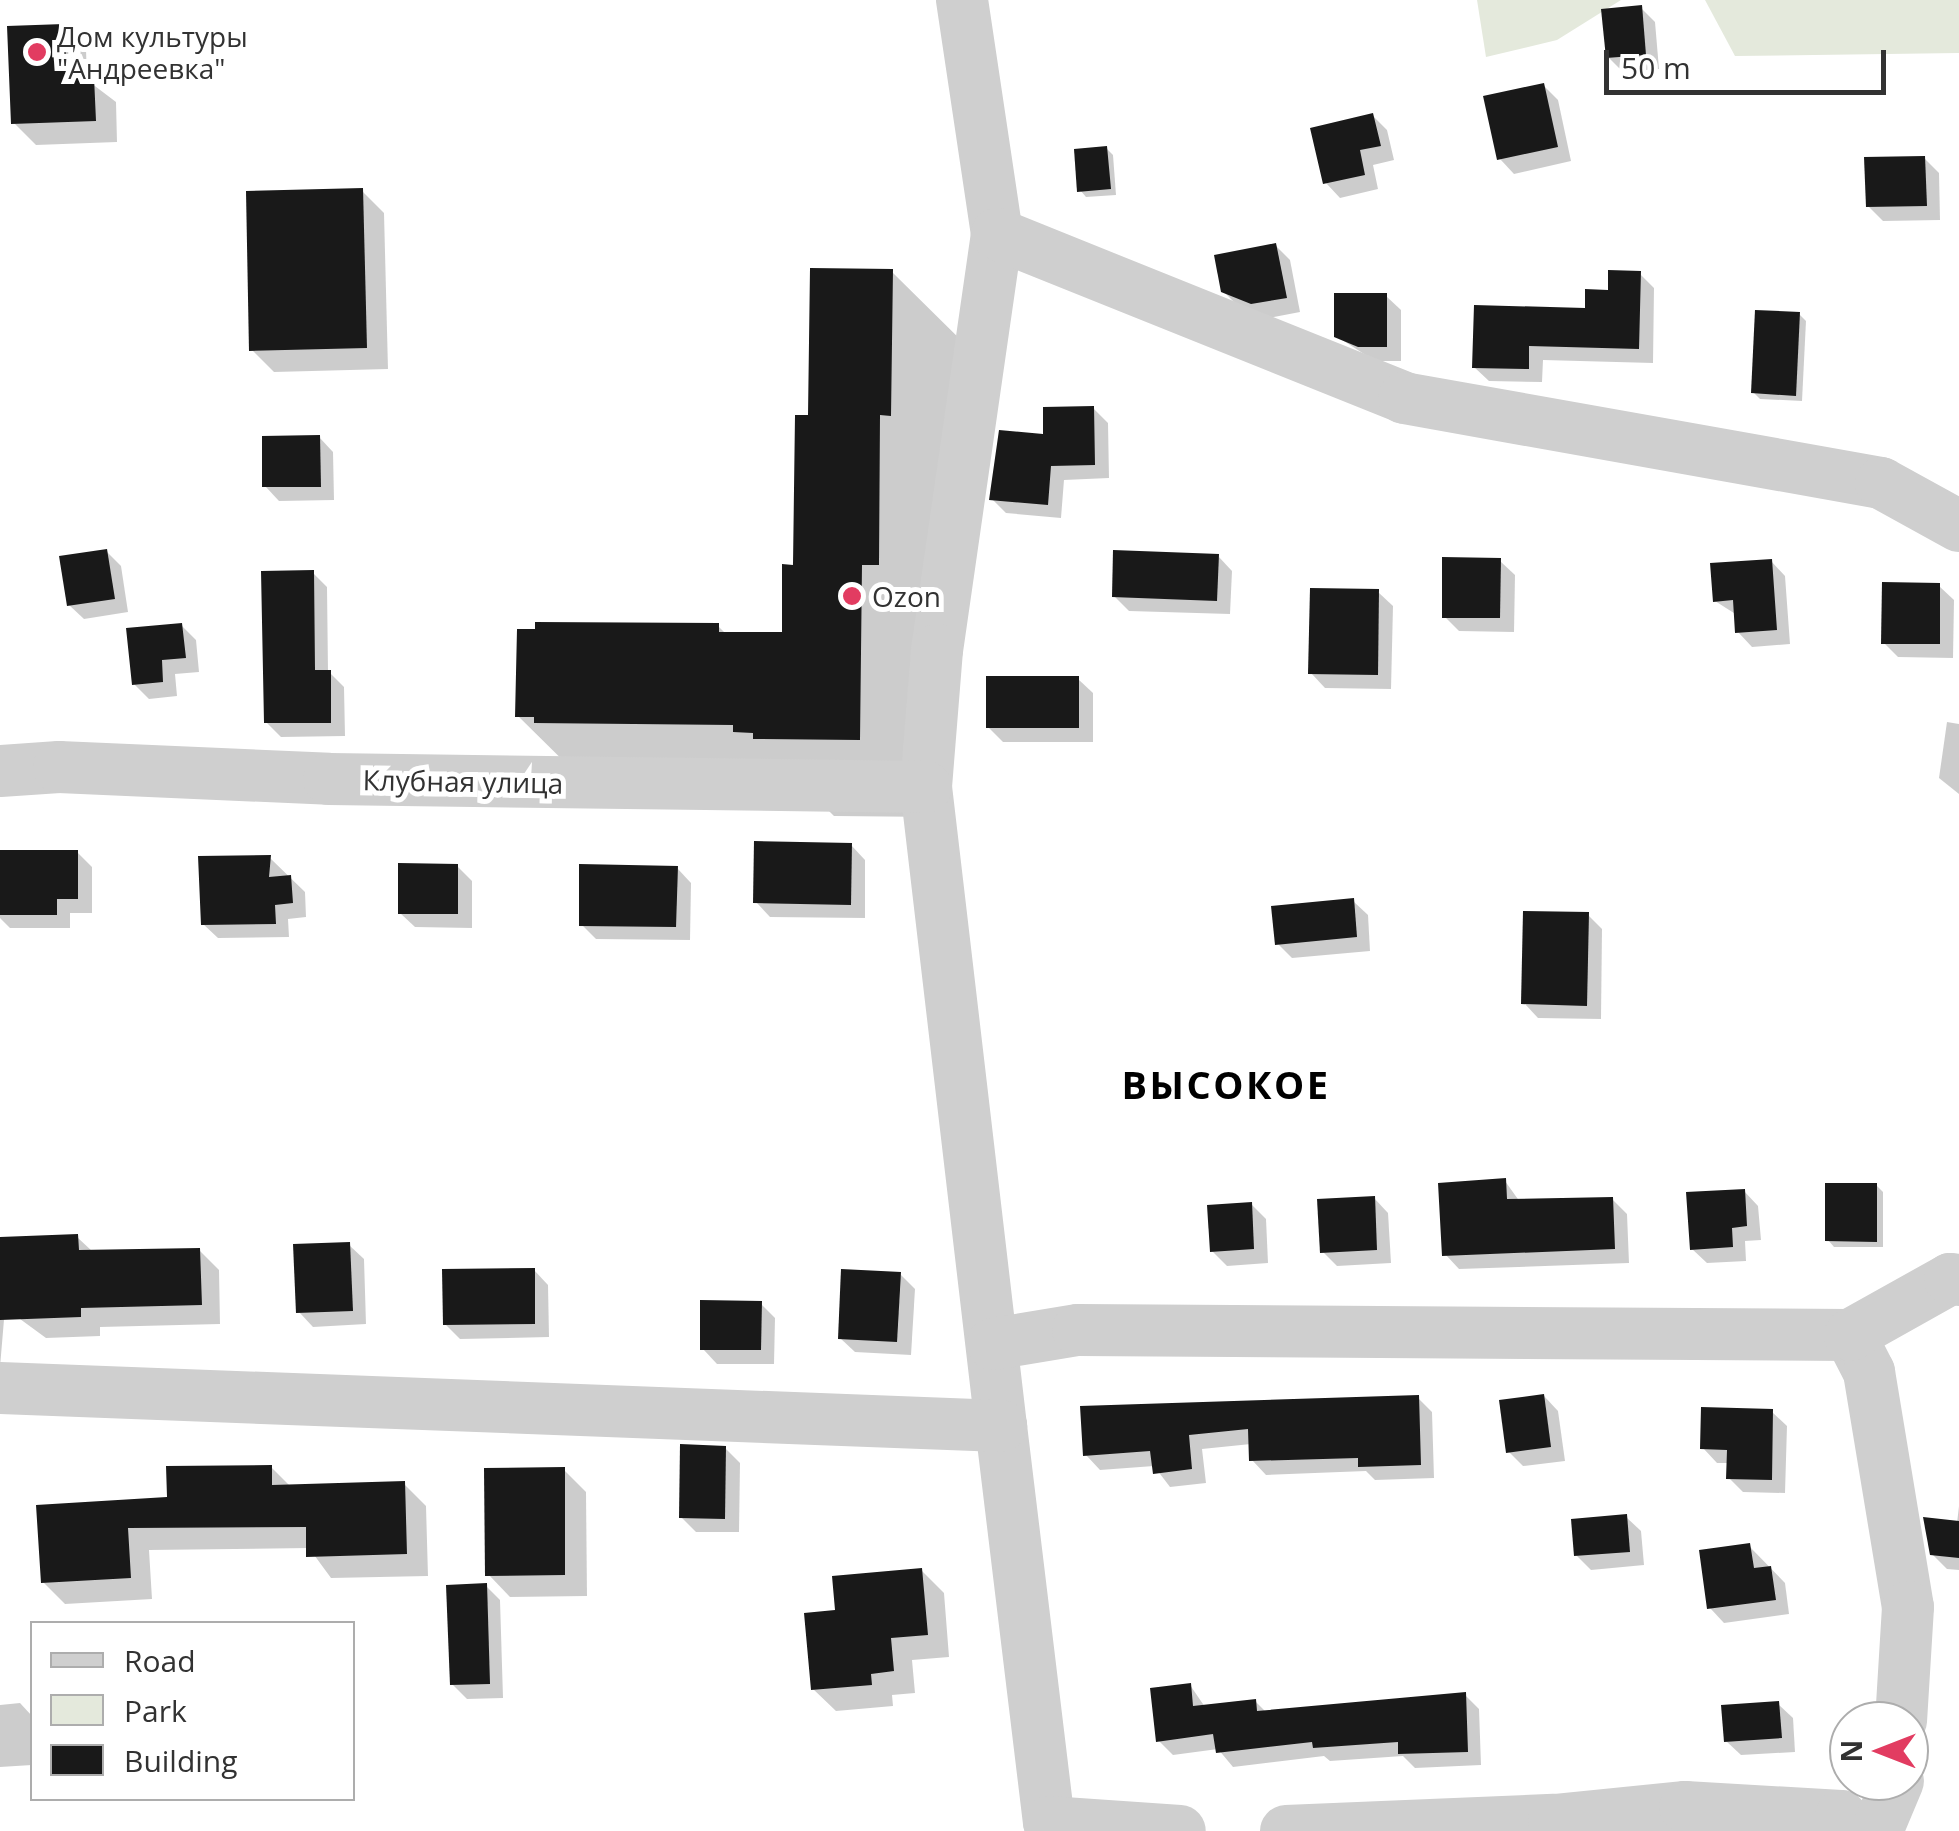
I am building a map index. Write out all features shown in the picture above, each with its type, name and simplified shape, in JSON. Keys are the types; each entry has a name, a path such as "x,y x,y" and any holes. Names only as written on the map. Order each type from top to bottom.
{"street":[{"path":"962,0 997,234 937,650 926,787 1001,1426 1049,1827 1180,1831"},
{"path":"997,234 1404,398 1881,483 1959,526"},
{"name":"Клубная улица","path":"0,771 60,767 329,779 926,787"},
{"path":"993,1344 1078,1330 1850,1335 1950,1279 1959,1280"},
{"path":"1850,1335 1869,1372 1908,1607 1903,1701"},
{"path":"0,1388 1001,1426"},
{"path":"1877,1831 1890,1801"},
{"path":"1286,1831 1554,1820 1685,1806 1841,1816 1854,1831"}],"green space":[{"path":"1477,0 1621,0 1557,40 1486,57"},
{"path":"1705,0 1959,0 1959,53 1735,56"}],"building":[{"path":"1642,5 1646,55 1606,58 1601,9"},
{"name":"Дом культуры \"Андреевка\"","path":"64,24 67,78 94,77 96,121 11,124 7,26"},
{"path":"1544,83 1558,147 1497,160 1483,96"},
{"path":"1373,113 1381,146 1360,150 1365,175 1323,184 1310,128"},
{"path":"1107,146 1111,189 1077,192 1074,149"},
{"path":"1925,156 1927,206 1866,207 1864,157"},
{"path":"363,188 367,348 249,351 246,191"},
{"path":"1276,243 1287,298 1251,304 1221,292 1214,255"},
{"path":"810,268 893,269 891,416 880,415 879,565 862,565 860,740 753,739 753,733 733,732 733,725 534,723 534,717 515,717 517,629 535,629 535,622 719,623 719,632 782,632 782,564 793,565 795,415 808,415"},
{"path":"1608,270 1641,271 1639,349 1529,346 1529,369 1472,368 1474,305 1585,308 1585,289 1608,290"},
{"path":"1334,293 1387,293 1387,347 1358,347 1334,337"},
{"path":"1755,310 1800,312 1796,396 1751,393"},
{"path":"1094,406 1095,465 1051,466 1048,505 989,500 999,430 1043,434 1043,407"},
{"path":"320,435 321,487 262,487 262,436"},
{"path":"107,549 115,599 67,606 59,556"},
{"path":"1113,550 1219,554 1217,601 1112,597"},
{"path":"1442,557 1501,558 1500,618 1442,618"},
{"path":"1772,559 1777,630 1735,633 1733,600 1713,602 1710,563"},
{"path":"314,570 315,670 331,670 331,723 264,723 261,571"},
{"path":"1882,582 1940,583 1940,644 1881,644"},
{"path":"1310,588 1379,589 1378,675 1308,674"},
{"path":"182,623 186,658 162,660 163,682 132,685 126,628"},
{"path":"986,676 1079,676 1079,728 986,728"},
{"path":"754,841 852,843 851,905 753,903"},
{"path":"0,850 78,850 78,899 57,899 57,915 0,915"},
{"path":"271,855 269,877 291,875 293,903 275,905 276,924 201,925 198,856"},
{"path":"398,863 458,864 458,914 398,914"},
{"path":"579,864 678,866 676,927 579,926"},
{"path":"1354,898 1357,937 1275,945 1271,906"},
{"path":"1523,911 1589,912 1587,1006 1521,1004"},
{"path":"1506,1178 1507,1199 1613,1197 1615,1249 1442,1256 1438,1183"},
{"path":"1825,1183 1877,1183 1877,1242 1825,1241"},
{"path":"1745,1189 1747,1226 1732,1228 1733,1247 1690,1250 1686,1192"},
{"path":"1375,1196 1377,1250 1320,1253 1317,1199"},
{"path":"1252,1202 1254,1249 1210,1252 1207,1205"},
{"path":"78,1234 79,1250 200,1248 202,1305 81,1308 81,1317 0,1320 0,1237"},
{"path":"350,1242 353,1311 296,1313 293,1244"},
{"path":"535,1268 535,1324 443,1325 442,1269"},
{"path":"841,1269 901,1272 897,1342 838,1339"},
{"path":"700,1300 762,1301 761,1350 700,1350"},
{"path":"1544,1394 1551,1447 1506,1453 1499,1400"},
{"path":"1419,1395 1421,1465 1358,1467 1358,1458 1249,1461 1248,1429 1189,1435 1192,1469 1153,1474 1150,1451 1083,1456 1080,1406"},
{"path":"1701,1407 1773,1409 1772,1480 1726,1479 1727,1450 1700,1449"},
{"path":"680,1444 726,1446 725,1519 679,1518"},
{"path":"272,1465 272,1485 405,1481 407,1554 306,1557 306,1527 128,1528 131,1578 41,1583 36,1505 167,1497 166,1466"},
{"path":"565,1467 565,1575 485,1576 484,1468"},
{"path":"1627,1514 1630,1552 1574,1556 1571,1519"},
{"path":"1923,1517 1959,1521 1959,1558 1930,1555"},
{"path":"1750,1543 1754,1568 1771,1566 1776,1600 1707,1609 1699,1550"},
{"path":"922,1568 928,1635 891,1638 894,1671 871,1674 872,1685 811,1690 804,1613 835,1610 832,1576"},
{"path":"487,1583 490,1684 450,1685 446,1585"},
{"path":"1191,1683 1193,1706 1256,1699 1257,1711 1466,1692 1468,1752 1398,1754 1398,1742 1313,1748 1312,1742 1216,1753 1213,1734 1156,1742 1150,1688"},
{"path":"1779,1701 1782,1738 1724,1742 1721,1705"}],"place":[{"name":"Дом культуры \"Андреевка\"","path":"37,52"},
{"name":"Ozon","path":"852,596"}],"district":[{"name":"ВЫСОКОЕ","path":"1226,1085"}]}
